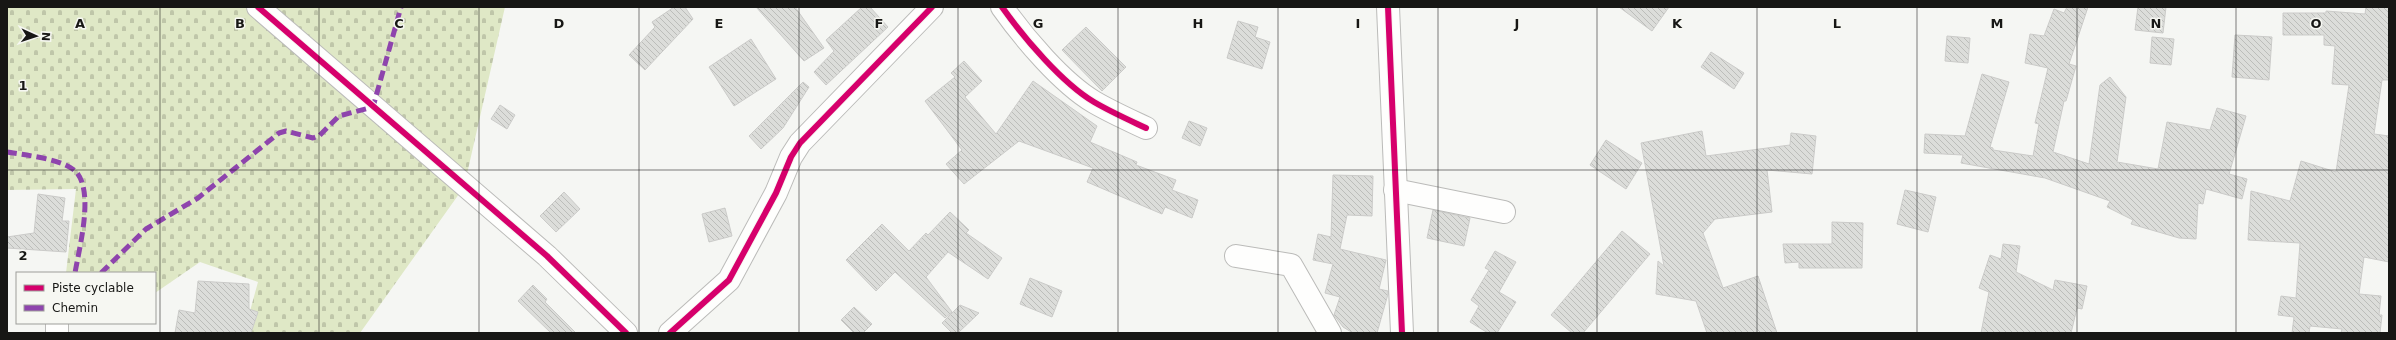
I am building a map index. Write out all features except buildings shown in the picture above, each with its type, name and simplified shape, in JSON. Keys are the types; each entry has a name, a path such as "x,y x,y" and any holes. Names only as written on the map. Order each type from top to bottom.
{"street":[{"path":"258,7 464,187 547,256 626,333"},
{"path":"670,333 729,280 776,193 791,157 800,143 932,7"},
{"path":"1002,7 1014,24 1066,80 1093,102 1146,128"},
{"path":"1388,7 1402,333"},
{"path":"1395,190 1504,212"},
{"path":"1236,256 1291,264 1330,333"}],"green space":[{"path":"7,7 505,7 464,187 360,333 244,333 258,282 200,262 156,292 156,272 66,272 76,189 7,190"}],"marked path":[{"path":"102,272 146,229 198,198 279,133 286,131 313,138 319,136 339,116 373,107 401,7"},
{"path":"7,152 54,161 72,168 77,173 82,182 85,208 82,236 75,272"}],"cycle path":[{"path":"258,7 547,256 626,333"},
{"path":"670,333 729,280 776,193 791,157 800,143 932,7"},
{"path":"1002,7 1032,46 1069,84 1094,102 1113,113 1146,128"},
{"path":"1388,7 1402,333"}]}
